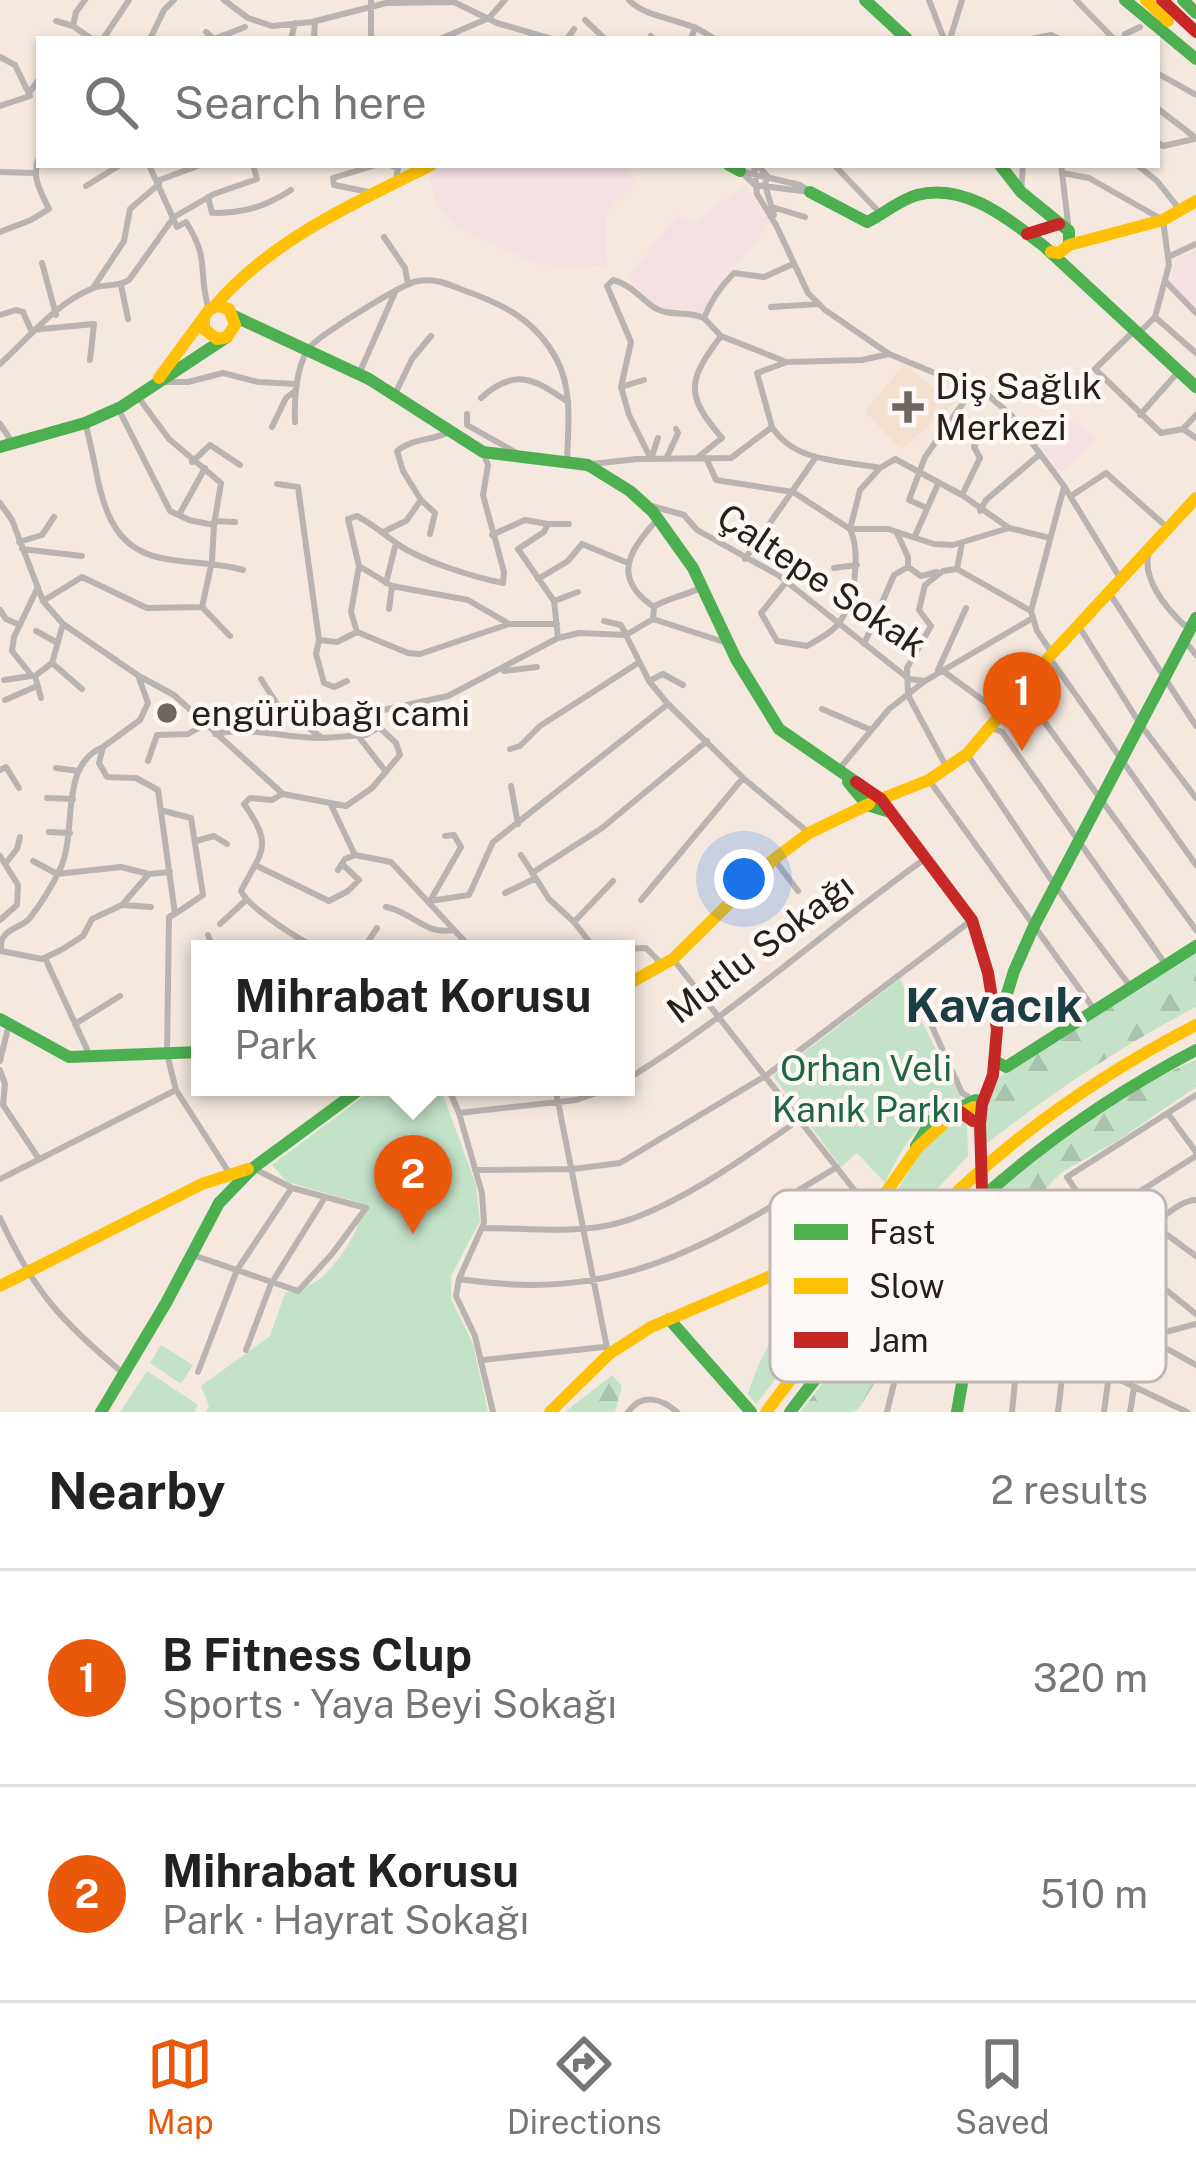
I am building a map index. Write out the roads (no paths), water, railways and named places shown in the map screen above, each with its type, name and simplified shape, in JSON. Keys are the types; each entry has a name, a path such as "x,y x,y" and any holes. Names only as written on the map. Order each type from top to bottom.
{"main road":[{"path":"865,0 903,36"},
{"path":"1125,0 1196,58"},
{"path":"1146,0 1196,47"},
{"path":"1164,0 1196,32"},
{"path":"1183,0 1196,13"},
{"path":"1002,168 1021,192 1044,209 1076,274 1196,387"},
{"path":"156,382 237,277 374,193 396,170"},
{"path":"810,192 867,222 915,196 943,193 983,203 1028,234 1056,238 1163,220 1196,201"},
{"path":"6,445 85,423 118,408 229,335 233,314 229,294 237,277"},
{"path":"208,312 225,307 309,348 395,394 483,452 588,465 643,503 693,568 728,642 779,728 892,813 972,920 988,973 997,1029"},
{"path":"208,312 204,329 212,337 270,330"},
{"path":"635,980 668,962 774,859 809,833 929,780 968,754 1050,655 1196,498"},
{"path":"977,1190 973,1112 995,1061 997,1029 1014,970 1195,621"},
{"path":"995,1061 1006,1067 1196,946"},
{"path":"988,973 999,980 1014,970"},
{"path":"5,1020 55,1054 191,1053"},
{"path":"953,1190 1047,1113 1121,1063 1192,1026"},
{"path":"985,1190 1093,1108 1196,1050"},
{"path":"101,1412 219,1202 254,1168 350,1096"},
{"path":"889,1190 935,1125 973,1112"},
{"path":"0,1286 202,1184 254,1168"},
{"path":"550,1412 606,1350 770,1276"},
{"path":"669,1318 743,1409"},
{"path":"766,1412 789,1382"},
{"path":"790,1412 814,1382"},
{"path":"958,1412 962,1382"}],"street":[{"path":"73,26 85,0"},
{"path":"105,36 129,0"},
{"path":"151,36 174,0"},
{"path":"224,0 248,18 272,26 315,21 371,3 454,2 544,36"},
{"path":"447,36 489,18 505,0"},
{"path":"929,0 946,36"},
{"path":"948,36 962,0"},
{"path":"1076,0 1111,36"},
{"path":"634,2 709,36"},
{"path":"371,3 371,36"},
{"path":"243,36 248,18"},
{"path":"585,20 601,36"},
{"path":"56,21 88,36"},
{"path":"314,36 315,21"},
{"path":"292,36 295,23"},
{"path":"222,36 245,27"},
{"path":"692,36 694,27"},
{"path":"1125,36 1139,27"},
{"path":"570,36 574,29"},
{"path":"206,32 211,36"},
{"path":"0,57 15,65 33,95 0,106"},
{"path":"1160,75 1196,94"},
{"path":"1160,110 1196,138"},
{"path":"1160,144 1196,138"},
{"path":"0,232 49,209 34,173 36,167"},
{"path":"86,186 115,168"},
{"path":"150,168 176,227 187,222 205,256 202,290 208,312"},
{"path":"0,364 32,330 93,288 124,241 133,205 158,183 193,168"},
{"path":"93,288 121,285 137,271 174,217 208,197 257,179 254,168"},
{"path":"366,168 333,178 332,183 374,193"},
{"path":"734,168 800,184 810,192"},
{"path":"838,168 882,215"},
{"path":"1021,192 1023,168"},
{"path":"1142,168 1181,210"},
{"path":"1056,238 1062,169 1089,178 1163,220 1167,283 1155,317 1095,368 1161,433 1183,429 1196,415"},
{"path":"0,172 34,173"},
{"path":"760,173 776,225"},
{"path":"760,173 776,225 808,293 889,354 988,395 1012,416 1064,486 1120,578"},
{"path":"208,197 212,213 242,212 261,208 291,190"},
{"path":"772,207 805,217"},
{"path":"383,238 405,268 408,284"},
{"path":"1168,257 1196,244"},
{"path":"42,263 56,315"},
{"path":"704,319 718,290 734,273 764,277 794,264"},
{"path":"295,422 296,388 309,348 396,290 437,280 508,306 529,322 557,360 568,402 567,461"},
{"path":"651,459 621,388 631,342 609,283 623,283 659,312 692,312 721,336 787,362"},
{"path":"1167,283 1196,313"},
{"path":"121,285 128,319"},
{"path":"359,374 396,290"},
{"path":"770,307 818,304"},
{"path":"0,315 22,312 32,330"},
{"path":"1155,317 1196,353"},
{"path":"32,330 94,323 90,360"},
{"path":"395,394 412,359 431,336"},
{"path":"695,460 722,438 695,404 693,384 701,362 721,336"},
{"path":"880,469 816,457 782,443 772,427 757,373 787,362 862,360 889,354"},
{"path":"1140,415 1179,371"},
{"path":"156,382 188,382 223,373 296,388"},
{"path":"481,398 496,384 517,378 538,381 568,402"},
{"path":"621,388 644,380"},
{"path":"272,427 296,388"},
{"path":"927,508 909,500 916,473 973,389"},
{"path":"137,395 170,440 221,483 202,607"},
{"path":"118,408 170,511 214,523 235,522"},
{"path":"467,414 467,425 520,455"},
{"path":"962,495 980,458 974,446 980,436 1012,416"},
{"path":"85,423 108,517 128,547 160,558 212,561 243,570"},
{"path":"0,424 6,445"},
{"path":"588,465 731,458 772,427"},
{"path":"666,459 676,429"},
{"path":"1183,429 1196,438"},
{"path":"430,534 435,513 421,500 397,451 405,444 449,432"},
{"path":"651,459 658,438"},
{"path":"192,462 210,445 240,465"},
{"path":"357,632 351,612 359,566 348,519 357,516 397,543 471,575 503,583 483,495 488,464 483,452"},
{"path":"980,511 986,500 1040,454"},
{"path":"745,560 816,457"},
{"path":"787,581 761,613 777,641 807,646 840,622 857,565 858,546 850,529 860,490 895,459 962,495 1009,528 1049,538"},
{"path":"707,460 716,480 793,492 850,529 897,531 934,544 962,542 1009,528"},
{"path":"179,515 205,468"},
{"path":"1056,512 1106,473 1168,530"},
{"path":"278,484 298,487 319,640 316,654 324,683 334,687 347,681"},
{"path":"914,536 938,484"},
{"path":"1031,615 1064,486"},
{"path":"385,531 406,521 421,500"},
{"path":"0,503 12,520 43,602 63,624 174,695 283,794 331,805 346,806 372,788 400,755 396,743 364,714 448,696 558,638 579,633 626,635 653,619 728,642"},
{"name":"Çaltepe Sokak","path":"643,503 684,515 698,530 787,581 909,679 925,681 1031,615"},
{"path":"20,545 42,535 54,517"},
{"path":"492,535 525,520 569,524"},
{"path":"654,607 637,594 628,563 630,548 657,520"},
{"path":"548,524 518,549 554,601 558,638"},
{"path":"897,531 908,567"},
{"path":"957,569 962,542"},
{"path":"389,609 397,543"},
{"path":"538,579 568,561 581,544 628,563"},
{"path":"20,545 82,556"},
{"path":"1150,548 1148,573 1172,615 1184,626 1195,621"},
{"path":"834,568 857,565"},
{"path":"359,566 389,585 468,600 509,624"},
{"path":"908,567 921,576 957,569 1031,615 1050,655 1196,865"},
{"path":"864,644 893,575 908,567"},
{"path":"944,571 925,585 919,610 932,626 907,668 908,695 946,768"},
{"path":"43,602 82,577 147,608 202,607 230,636"},
{"path":"38,587 12,651 34,676 41,698"},
{"path":"653,619 654,607 660,602 679,600 702,587"},
{"path":"1108,591 1196,726"},
{"path":"554,601 578,592"},
{"path":"966,608 939,672 1002,714"},
{"path":"0,610 7,620 20,625"},
{"path":"604,621 621,625 638,663 668,704 743,778 809,833"},
{"path":"4,680 34,676 52,663 63,624"},
{"path":"319,640 337,642 357,632 420,654 509,624 556,624"},
{"path":"1078,625 1141,724 1195,795"},
{"path":"36,631 56,642"},
{"path":"1184,640 1196,655"},
{"path":"52,663 82,689"},
{"path":"511,749 571,704 638,663"},
{"path":"501,672 537,667"},
{"path":"649,681 663,674 683,685"},
{"path":"139,676 148,703 140,720 94,751 79,771 70,833 57,874 32,915 6,934 1,952 45,958 83,936 92,919 122,905 148,874"},
{"path":"261,679 277,704 322,738"},
{"path":"838,771 871,730 925,681"},
{"path":"5,700 37,686"},
{"path":"1022,691 1196,930"},
{"path":"430,901 469,895 493,842 668,704"},
{"path":"822,709 871,730"},
{"path":"148,761 157,735 188,734 204,725"},
{"path":"215,734 242,729 289,738 322,738 358,736 380,728"},
{"path":"992,728 1002,732 1166,964"},
{"path":"358,736 386,772"},
{"path":"505,893 602,828 707,741"},
{"path":"103,747 99,763 107,777 136,778 158,790 176,914"},
{"path":"968,754 1056,887 1130,986"},
{"path":"0,758 3,769 20,788"},
{"path":"56,769 79,771"},
{"path":"641,900 743,778"},
{"path":"929,780 1094,1009"},
{"path":"511,786 518,824"},
{"path":"283,794 272,800 250,798 244,804 264,837 257,866 241,891 245,901 274,919 292,940"},
{"path":"47,798 73,799"},
{"path":"331,805 355,854"},
{"path":"163,811 191,818 203,895 169,917 167,1054 176,1090 230,1174"},
{"path":"49,832 70,833"},
{"path":"430,901 461,847 454,835 445,836"},
{"path":"196,841 214,836 227,844"},
{"path":"0,920 17,905 18,885 3,860 17,849 20,837"},
{"path":"257,866 329,901 359,880 340,867 355,854"},
{"path":"355,854 392,862 467,940"},
{"path":"521,855 549,899 588,940"},
{"name":"Mutlu Sokağı","path":"635,1074 719,1016 849,912 926,858"},
{"path":"774,859 798,891"},
{"path":"33,861 57,874 121,867 148,874 170,872"},
{"path":"574,922 613,881"},
{"path":"220,923 245,901"},
{"path":"122,905 151,907"},
{"path":"386,908 401,910 426,930 454,930"},
{"path":"475,1170 573,1169 620,1163 767,1075 972,920"},
{"path":"370,940 377,928"},
{"path":"208,935 210,940"},
{"path":"635,948 646,948 668,962 719,1016 854,1190"},
{"path":"45,958 90,1056"},
{"path":"75,1024 120,996"},
{"path":"921,1002 973,1112"},
{"path":"5,1020 0,1066 5,1084 3,1105 38,1159"},
{"path":"0,1179 176,1090"},
{"path":"1074,1190 1066,1177 1196,1095"},
{"path":"452,1096 482,1193 483,1228 458,1279 456,1296 476,1336 493,1412"},
{"path":"481,1360 606,1350 556,1096"},
{"path":"459,1113 591,1096"},
{"path":"1139,1190 1196,1154 1169,1115"},
{"path":"483,1228 581,1228 633,1219 708,1179 800,1118"},
{"path":"799,1190 836,1167"},
{"path":"192,1255 298,1291 366,1208 292,1188 254,1168"},
{"path":"197,1372 237,1270 292,1188"},
{"path":"246,1350 271,1284 325,1198"},
{"path":"1166,1217 1184,1201 1196,1200"},
{"path":"458,1279 550,1287 591,1281 690,1252 770,1208"},
{"path":"0,1218 26,1274 70,1328 123,1373"},
{"path":"1166,1234 1196,1256"},
{"path":"1166,1290 1196,1314"},
{"path":"1166,1331 1196,1324"},
{"path":"1166,1348 1196,1365"},
{"path":"887,1412 894,1382"},
{"path":"1012,1412 1016,1382"},
{"path":"1058,1412 1061,1382"},
{"path":"1104,1412 1110,1382"},
{"path":"1121,1382 1187,1412"},
{"path":"1130,1412 1134,1388"},
{"path":"628,1412 634,1404 650,1400 664,1401 677,1412"}],"place":[{"name":"Diş Sağlık Merkezi","path":"908,407"},
{"name":"engürübağı cami","path":"167,713"},
{"name":"B Fitness Clup","path":"1022,751"},
{"name":"Mihrabat Korusu","path":"413,1234"}],"district":[{"name":"Kavacık","path":"994,1005"}],"park label":[{"name":"Orhan Veli Kanık Parkı","path":"866,1088"}]}
